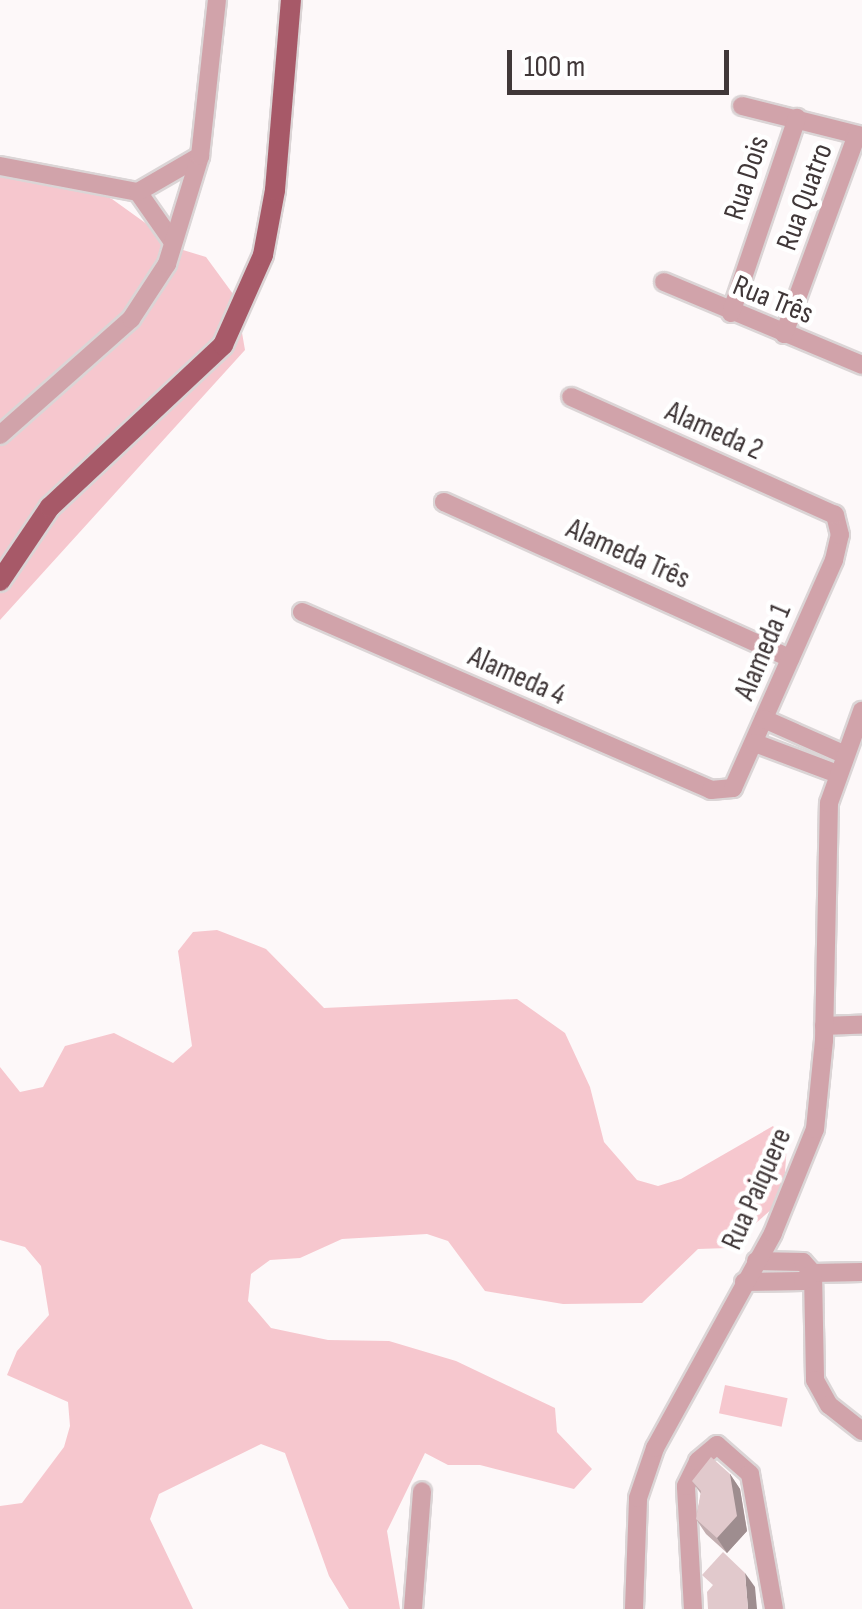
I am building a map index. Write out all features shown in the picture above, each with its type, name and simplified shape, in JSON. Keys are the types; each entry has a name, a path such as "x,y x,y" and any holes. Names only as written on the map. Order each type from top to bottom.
{"main road":[{"path":"0,581 50,506 223,345 263,255 276,190 291,0"}],"street":[{"path":"0,434 131,319 173,242 200,156 218,0"},
{"path":"742,106 860,135"},
{"name":"Rua Dois","path":"731,313 797,118"},
{"name":"Rua Quatro","path":"784,334 860,135"},
{"path":"0,166 138,192 200,156"},
{"path":"138,192 173,242"},
{"name":"Rua Três","path":"664,282 862,365"},
{"name":"Alameda 2","path":"571,397 835,515"},
{"name":"Alameda Três","path":"444,502 790,658"},
{"name":"Alameda 1","path":"711,790 738,784 834,560 835,515"},
{"name":"Alameda 4","path":"302,612 711,790"},
{"path":"764,720 842,754"},
{"name":"Rua Paiquere","path":"634,1609 643,1484 756,1262 815,1129 824,1026 835,773 860,720"},
{"path":"755,742 835,773"},
{"path":"824,1026 862,1025"},
{"path":"756,1262 803,1262 813,1273 815,1380 829,1406 862,1432"},
{"path":"744,1282 803,1281 813,1273 862,1272"},
{"path":"694,1609 686,1486 698,1461 717,1445 750,1474 774,1609"},
{"path":"413,1609 422,1491"}],"shaded area":[{"path":"16,159 112,199 183,250 206,257 236,298 245,350 0,620 0,161"},
{"path":"217,930 266,949 324,1008 517,999 565,1033 590,1087 604,1142 637,1180 658,1186 681,1179 773,1126 787,1145 783,1199 728,1248 698,1249 642,1303 563,1304 485,1291 448,1241 427,1234 342,1239 300,1258 270,1260 251,1274 248,1301 271,1328 328,1340 389,1341 456,1361 555,1408 557,1432 592,1469 574,1489 480,1465 448,1465 425,1453 387,1531 400,1609 349,1609 329,1576 285,1453 261,1444 159,1494 150,1519 193,1609 0,1609 0,1506 22,1503 64,1447 70,1426 68,1402 7,1375 17,1351 49,1315 41,1266 25,1247 0,1240 0,1067 20,1092 43,1087 65,1046 114,1033 173,1063 192,1046 178,951 193,932"},
{"path":"725,1385 788,1398 782,1427 719,1413"}],"building":[{"path":"711,1457 730,1474 737,1516 717,1538 696,1519 701,1491 692,1481"},
{"path":"723,1552 745,1573 748,1609 708,1609 707,1592 713,1585 702,1575"}]}
